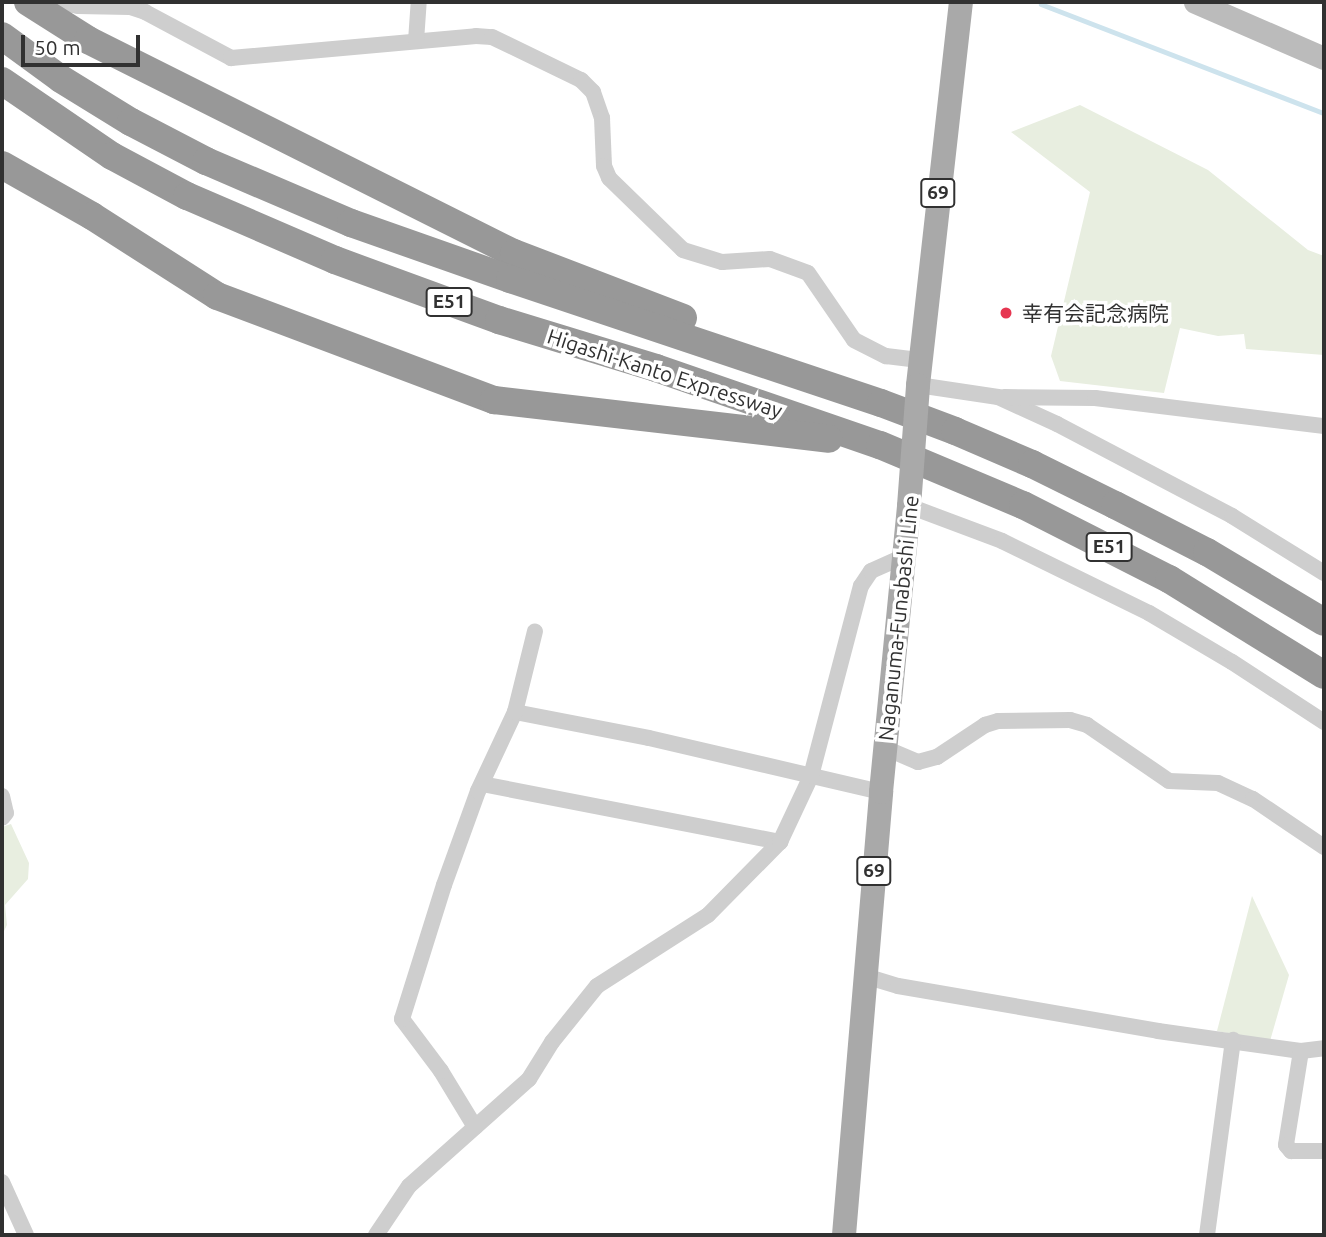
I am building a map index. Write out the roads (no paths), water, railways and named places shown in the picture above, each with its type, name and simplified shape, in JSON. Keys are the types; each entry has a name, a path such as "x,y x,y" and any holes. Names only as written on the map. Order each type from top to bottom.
{"highway":[{"path":"28,2 88,40 514,253 816,369 881,403"},
{"name":"Higashi-Kanto Expressway","path":"2,36 61,79 131,122 206,161 351,223 881,403 1032,464 1207,552 1324,622"},
{"name":"Higashi-Kanto Expressway","path":"2,81 39,109 134,168 187,196 335,260 499,320 656,368 880,445 1023,505 1099,541 1169,579 1319,673"},
{"path":"2,166 92,216 217,296 494,400 880,445"}],"main road":[{"name":"Naganuma-Funabashi Line","path":"845,1235 881,792 909,506 919,360 961,2"}],"street":[{"path":"57,2 78,6 130,7 145,12 231,58 416,41 492,37 581,80 593,92 602,118 604,166 609,178 683,250 722,262 770,259 808,273 855,340 886,356 919,360"},
{"path":"416,41 419,2"},
{"path":"1195,2 1324,58"},
{"path":"918,385 998,397 1095,398 1324,426"},
{"path":"998,397 1160,476 1232,516 1324,573"},
{"path":"909,506 1002,541 1149,613 1324,722"},
{"path":"376,1235 409,1186 529,1079 552,1042 597,986 708,915 780,842 811,776 862,586 871,571 904,556"},
{"path":"475,1127 441,1072 402,1019 443,885 482,784 516,712 535,631"},
{"path":"516,712 649,738 881,792"},
{"path":"885,748 918,762 937,757 985,725 998,721 1070,720 1087,725 1169,781 1219,783 1254,799 1324,847"},
{"path":"482,784 780,842"},
{"path":"2,796 6,813 2,818"},
{"path":"865,976 898,986 1301,1051 1324,1048"},
{"path":"1207,1235 1234,1040"},
{"path":"1301,1051 1286,1145 1291,1151 1324,1151"},
{"path":"2,1182 26,1235"}],"waterway":[{"path":"1041,4 1324,113"}],"place":[{"name":"幸有会記念病院","path":"1006,313"}]}
